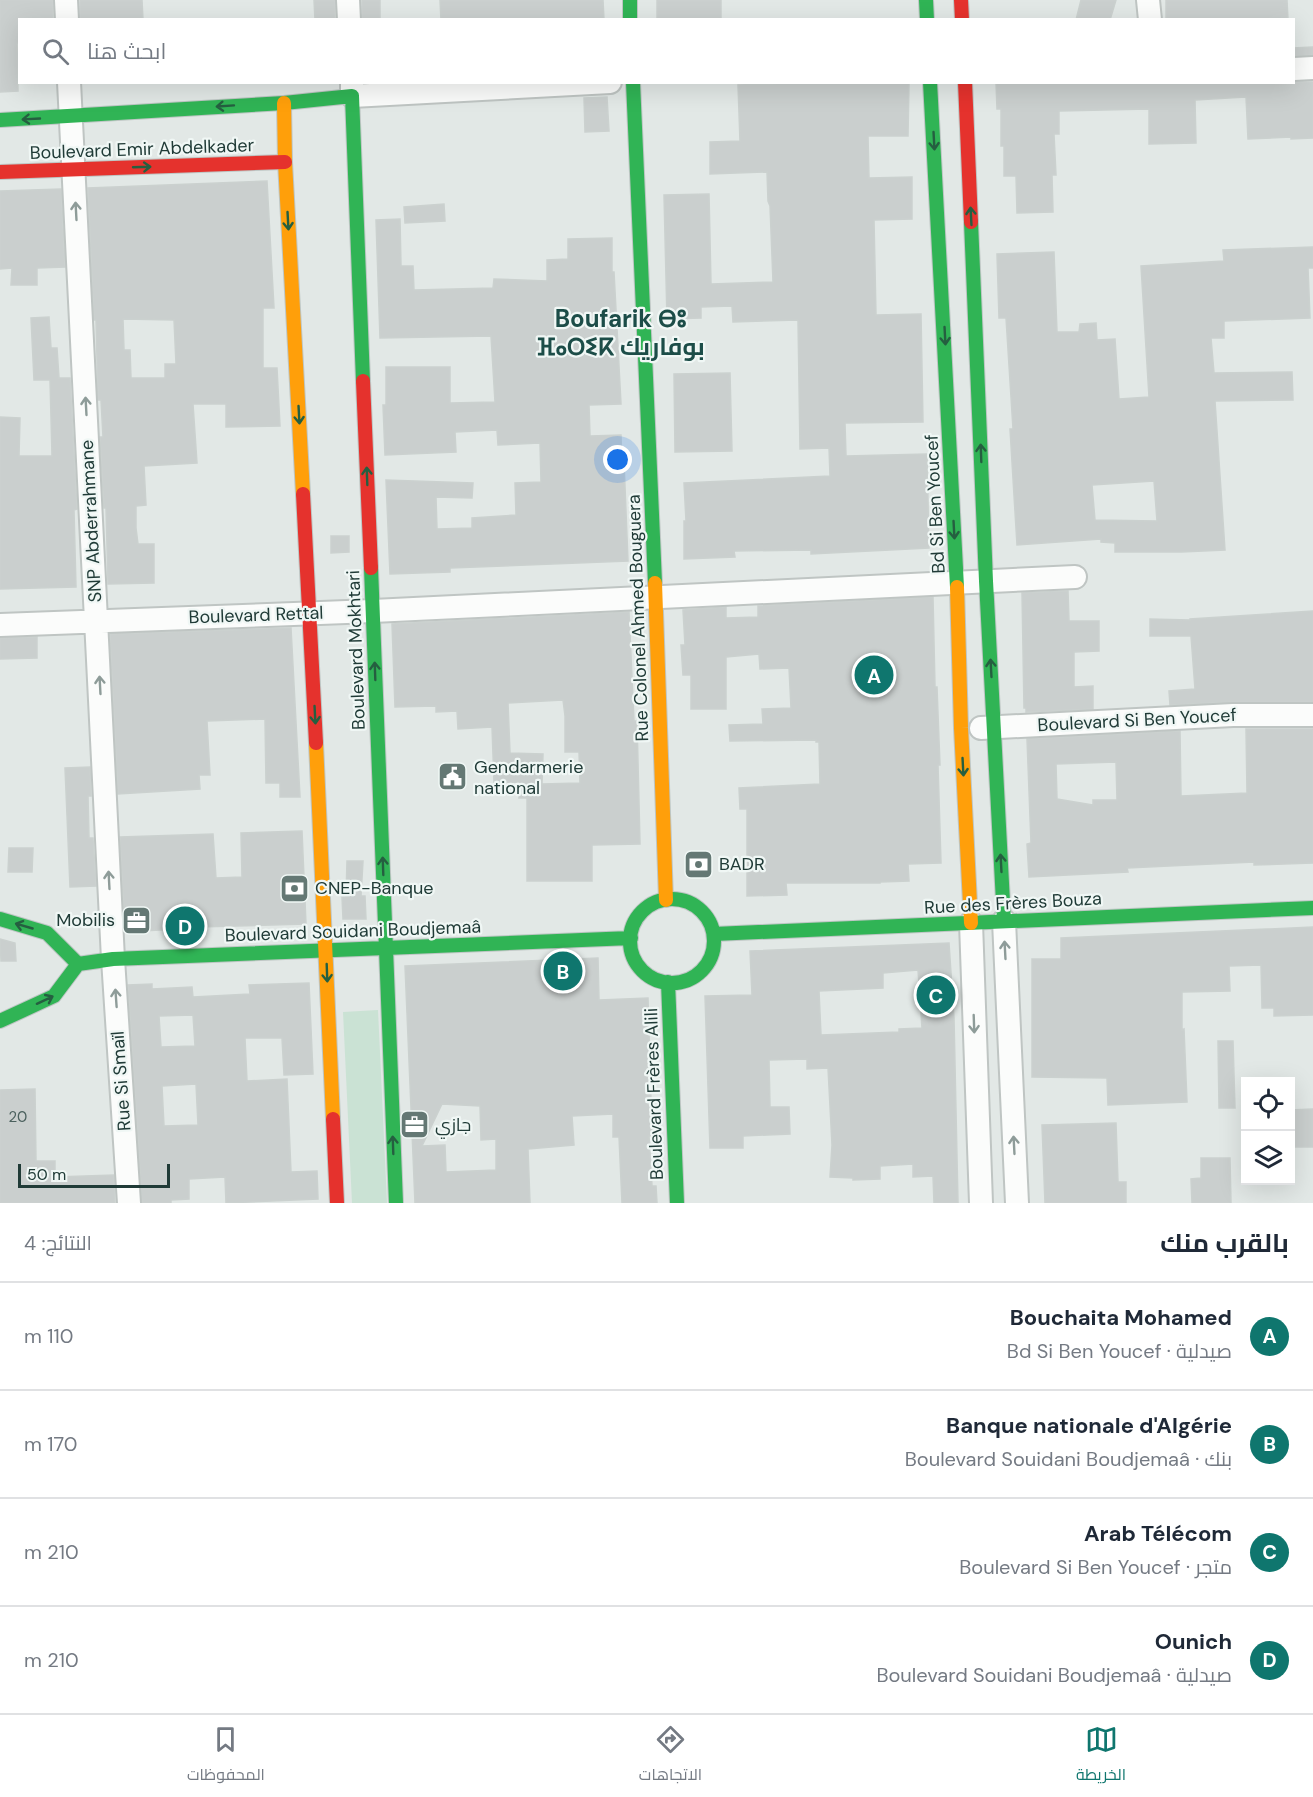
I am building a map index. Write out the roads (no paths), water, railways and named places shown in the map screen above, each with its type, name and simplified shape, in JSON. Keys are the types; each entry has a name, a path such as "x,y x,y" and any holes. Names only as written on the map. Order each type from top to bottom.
{"street":[{"path":"66,0 67,18"},
{"path":"348,0 349,18"},
{"path":"630,0 630,18"},
{"path":"926,0 927,18"},
{"path":"961,0 962,18"},
{"path":"1148,0 1150,18"},
{"path":"1295,69 1313,68"},
{"name":"SNP Abderrahmane","path":"69,84 113,959"},
{"path":"352,89 536,84"},
{"name":"Rue Colonel Ahmed Bouguera","path":"633,84 656,597 666,900"},
{"name":"Bd Si Ben Youcef","path":"930,84 956,251 986,581 1004,921"},
{"name":"Bd Si Ben Youcef","path":"965,84 956,251 957,583 961,728 971,923"},
{"name":"Boulevard Emir Abdelkader","path":"0,120 284,103 352,89"},
{"name":"Boulevard Mokhtari","path":"352,89 396,1203"},
{"path":"284,103 285,162 327,950 337,1203"},
{"name":"Boulevard Emir Abdelkader","path":"0,172 285,162"},
{"name":"Boulevard Rettal","path":"0,625 310,614 1075,577"},
{"name":"Boulevard Si Ben Youcef","path":"961,728 1233,715 1313,715"},
{"path":"666,900 679,900 702,911 710,922 714,934 714,950 708,964 697,975 683,981 668,982 655,979 644,972 634,957 631,938 634,924 653,904 666,900"},
{"name":"Rue des Frères Bouza","path":"714,934 1313,908"},
{"path":"0,919 47,933 78,964 54,996 0,1021"},
{"path":"1004,921 1017,1203"},
{"path":"971,923 981,1203"},
{"name":"Boulevard Souidani Boudjemaâ","path":"78,964 113,959 631,938"},
{"name":"Rue Si Smaïl","path":"113,959 129,1203"},
{"name":"Boulevard Frères Alili","path":"668,982 677,1203"}],"place":[{"name":"Bouchaita Mohamed","path":"874,675"},
{"name":"Gendarmerie national","path":"453,777"},
{"name":"BADR","path":"698,864"},
{"name":"CNEP-Banque","path":"294,888"},
{"name":"Mobilis","path":"136,920"},
{"name":"Ounich","path":"185,926"},
{"name":"Banque nationale d'Algérie","path":"563,971"},
{"name":"Arab Télécom","path":"936,995"},
{"name":"جازي","path":"414,1125"}],"district":[{"name":"Boufarik ⴱⵓ ⴼⴰⵔⵉⴽ بوفاريك","path":"621,333"}]}
